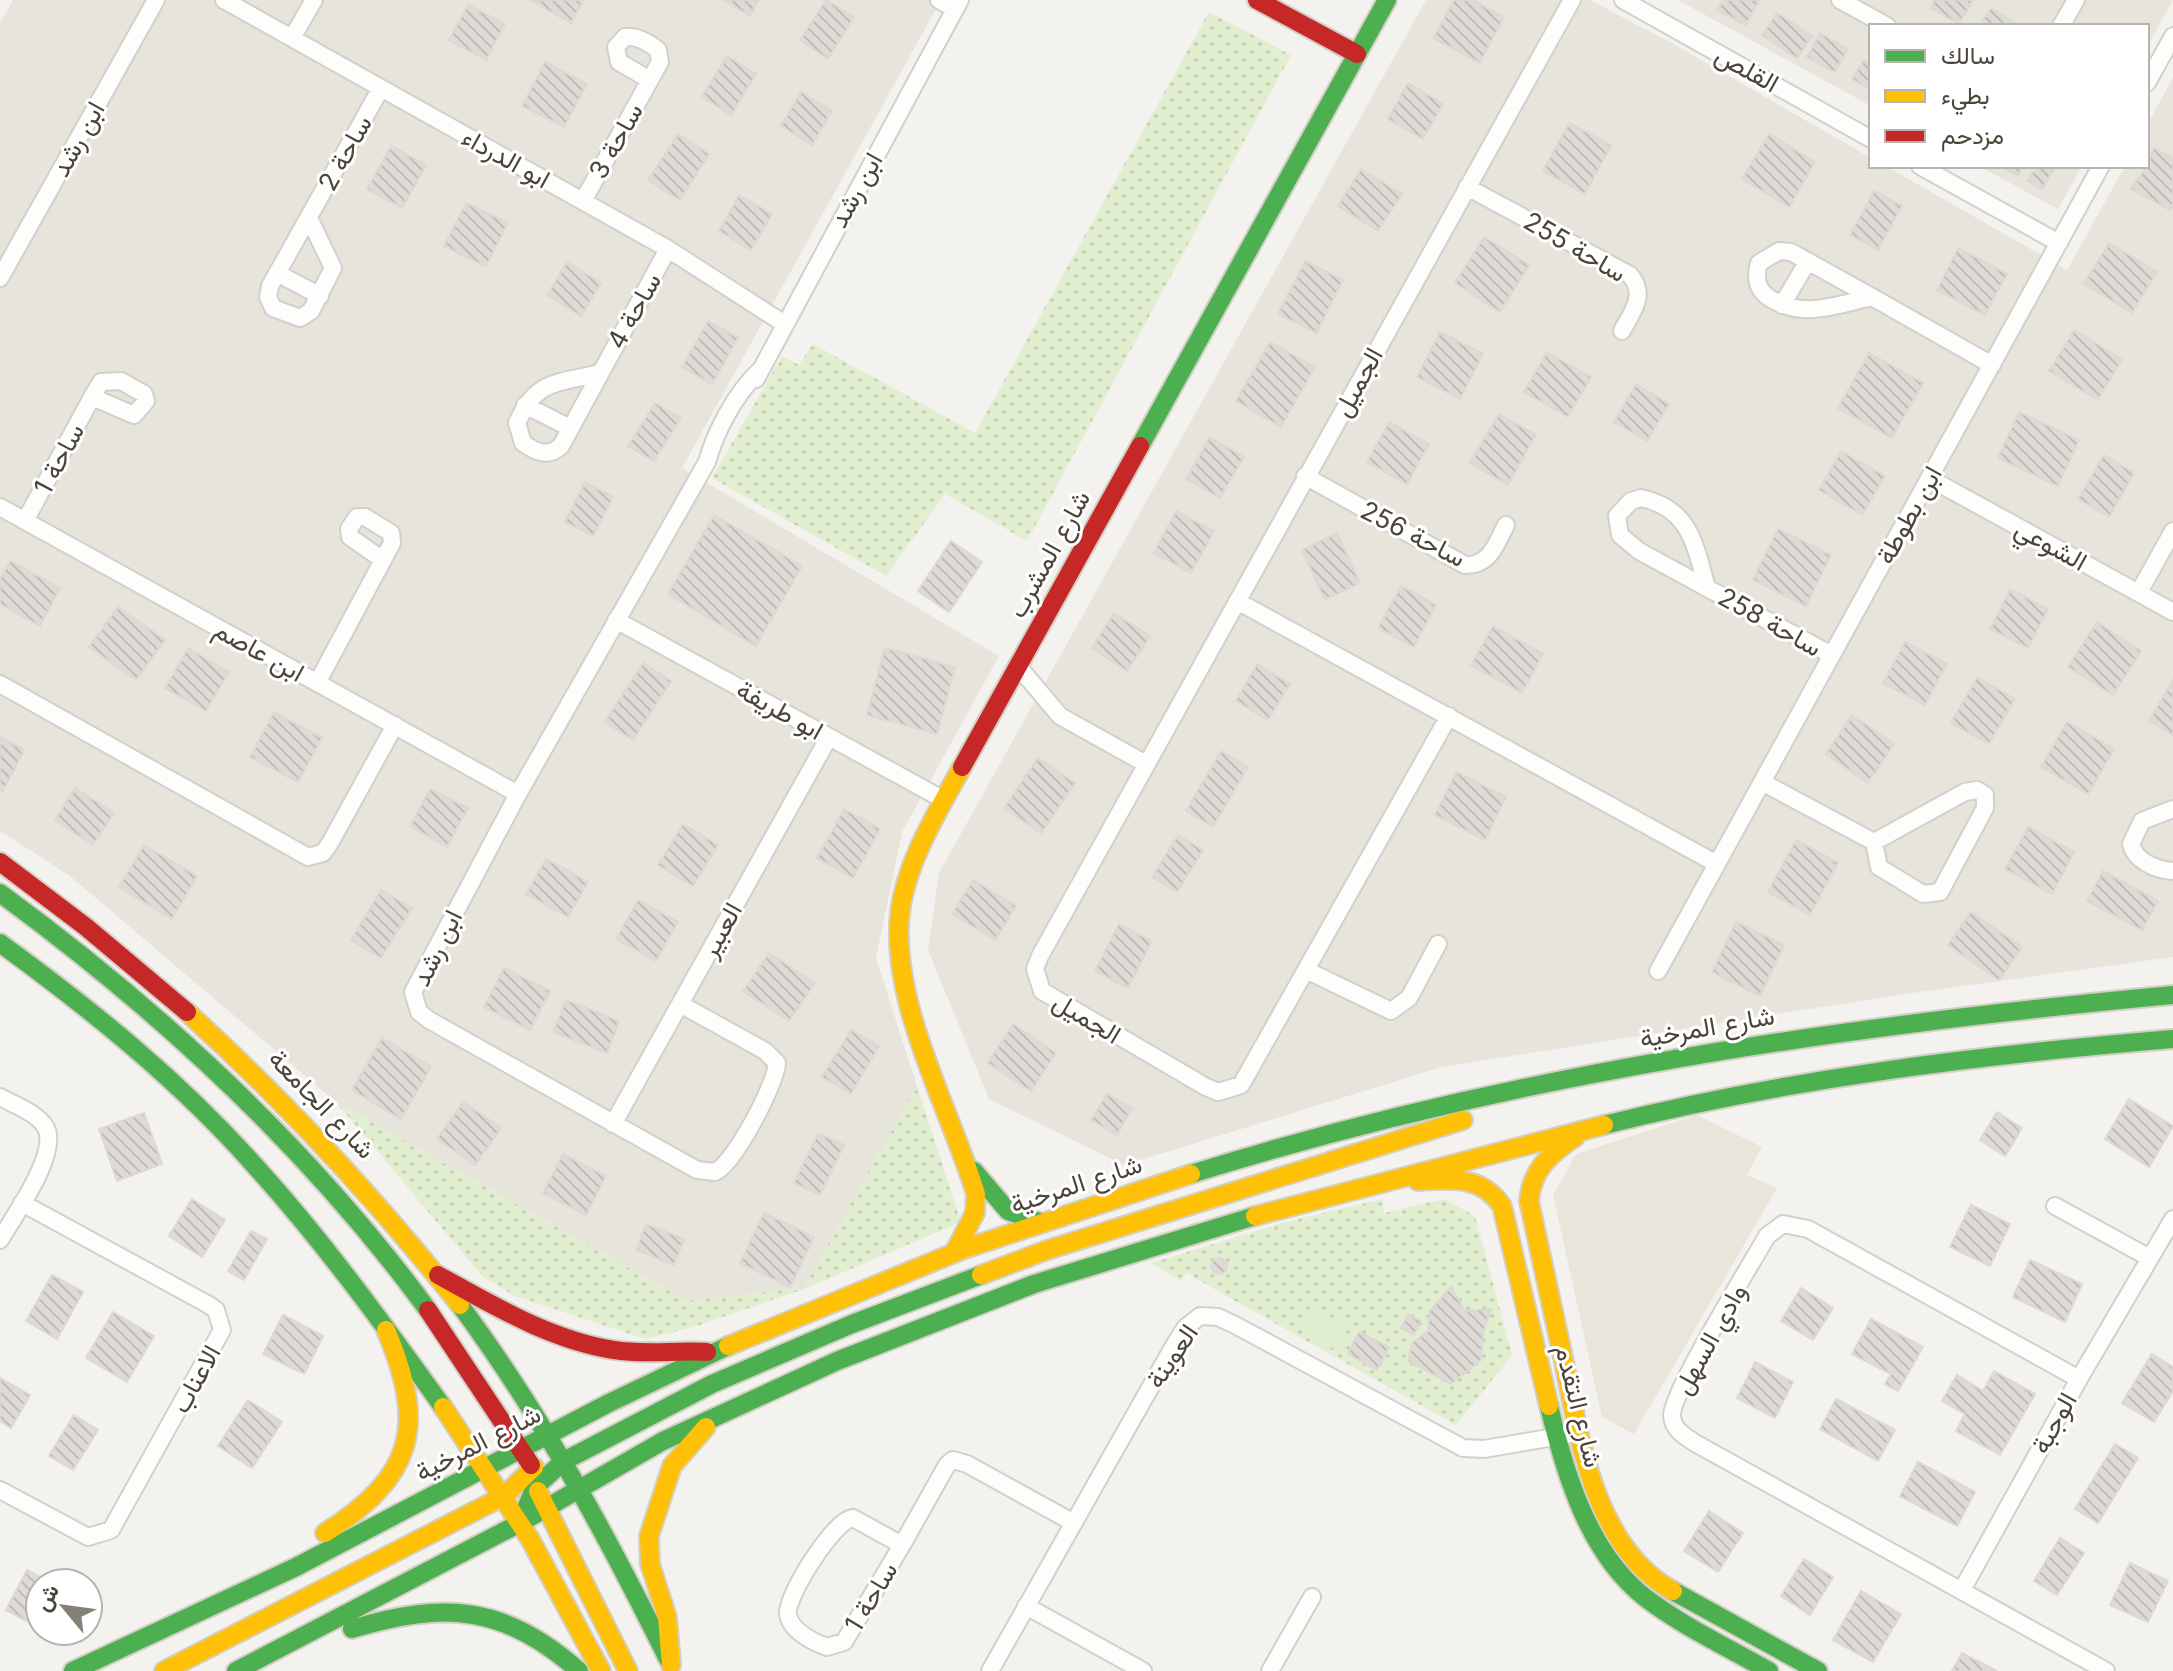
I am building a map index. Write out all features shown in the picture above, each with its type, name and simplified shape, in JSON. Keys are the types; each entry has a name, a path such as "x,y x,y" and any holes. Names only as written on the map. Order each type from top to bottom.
{"main road":[{"path":"1257,0 1357,54"},
{"name":"شارع المشرب","path":"954,1253 975,1213 976,1194 968,1163 911,1005 899,943 899,917 904,891 944,800 1017,665 1387,0"},
{"name":"شارع الجامعة","path":"0,862 125,955 260,1075 359,1181 438,1275 519,1389 580,1485 672,1668"},
{"path":"0,893 84,956 173,1032 287,1143 410,1287 451,1341 519,1450 628,1671"},
{"path":"0,943 137,1052 253,1163 302,1220 386,1330 504,1496 572,1612 601,1671"},
{"name":"شارع المرخية","path":"73,1671 296,1567 713,1353 954,1253 1039,1222 1366,1124 1506,1092 1751,1044 2009,1010 2173,995"},
{"path":"236,1671 300,1641 520,1523 580,1485 715,1417 837,1361 1034,1284 1178,1238 1372,1183 1590,1127 1807,1080 1996,1054 2173,1039"},
{"path":"164,1671 504,1496 534,1477 712,1384 879,1313 1047,1250 1462,1120 1506,1092"},
{"name":"شارع التقدم","path":"1590,1127 1541,1163 1529,1189 1577,1433 1595,1495 1610,1526 1639,1566 1680,1596 1810,1669"},
{"name":"شارع المشرب","path":"968,1163 1008,1211 1039,1222"},
{"name":"شارع التقدم","path":"1372,1183 1466,1178 1479,1182 1497,1197 1518,1266 1556,1437 1585,1515 1609,1560 1626,1580 1673,1616 1769,1671"},
{"path":"438,1275 500,1308 587,1343 615,1350 713,1353"},
{"path":"296,1567 325,1534 369,1504 386,1484 401,1456 410,1421 408,1393 401,1361 386,1330"},
{"path":"672,1668 667,1617 650,1564 649,1536 672,1466 715,1417"},
{"path":"520,1523 548,1436"},
{"path":"485,1468 580,1485"},
{"path":"300,1641 341,1633 398,1614 459,1610 518,1626 552,1647 579,1671"}],"street":[{"name":"ابن رشد","path":"0,278 156,0"},
{"name":"ابو الدرداء","path":"224,0 668,249 783,323"},
{"path":"292,38 314,0"},
{"name":"ابن رشد","path":"680,1004 765,1051 777,1063 772,1082 730,1160 723,1169 706,1173 429,1020 415,1003 413,992 417,979 616,620 707,462 721,448 754,388 758,372 783,323 957,4 939,0"},
{"name":"الجميل","path":"1449,716 1241,1085 1218,1092 1042,991 1035,969 1040,956 1572,0"},
{"name":"القلص","path":"1623,0 1869,138"},
{"path":"1840,0 1883,24"},
{"path":"2062,24 2076,0"},
{"path":"2149,79 2173,36"},
{"name":"ساحة 3","path":"583,201 650,80"},
{"name":"ساحة 2","path":"277,273 381,88"},
{"path":"1924,168 2059,243"},
{"name":"ابن بطوطة","path":"1658,971 2100,168"},
{"name":"ساحة 255","path":"1467,187 1630,275 1638,287 1638,301 1622,331"},
{"name":"ساحة 2","path":"309,218 333,268 320,296"},
{"name":"ساحة 4","path":"600,373 538,389 525,405 517,423 518,433 533,450 555,452 570,428 668,249"},
{"path":"1872,297 1814,310 1782,305 1758,285 1759,263 1779,251 1791,252 1808,261 1872,297 1992,365"},
{"path":"1782,305 1808,261"},
{"path":"277,273 320,296 311,311 300,318 281,312 268,297 277,273"},
{"name":"ساحة 1","path":"25,521 92,397"},
{"path":"525,405 570,428"},
{"name":"ساحة 256","path":"1305,476 1465,565 1477,566 1487,560 1506,525"},
{"name":"الشوعي","path":"1929,478 2173,612"},
{"name":"ساحة 258","path":"1707,588 1691,530 1683,518 1655,501 1641,498 1623,508 1616,525 1629,545 1707,588 1832,655"},
{"name":"ابن عاصم","path":"0,507 518,794"},
{"path":"2139,592 2173,531"},
{"path":"317,683 383,560"},
{"path":"1237,601 1717,864"},
{"name":"ابو طريفة","path":"616,620 944,800"},
{"path":"1017,665 1060,716 1146,764"},
{"path":"0,684 308,857 323,853 330,843 395,725"},
{"name":"العبير","path":"613,1124 829,737"},
{"path":"1762,782 1874,842"},
{"path":"1977,790 1985,795 1982,818 1940,892 1923,894 1887,875 1876,862 1874,842 1965,792 1977,790"},
{"path":"2173,809 2142,821 2131,844 2139,858 2158,869 2173,871"},
{"path":"1308,971 1391,1011 1409,998 1438,944"},
{"path":"0,1097 38,1118 49,1138 46,1158 0,1240"},
{"name":"الاعناب","path":"0,1490 88,1537 111,1530 222,1330 216,1310 209,1305 22,1203"},
{"path":"2055,1206 2148,1257"},
{"name":"الوجبة","path":"1962,1590 2148,1257 2173,1219"},
{"name":"وادي السهل","path":"2079,1379 1793,1224 1783,1224 1767,1236 1682,1388 1672,1417 1682,1435 1962,1590 2082,1665 2106,1671"},
{"name":"العوينة","path":"990,1671 1172,1349 1185,1328 1200,1316 1209,1314 1235,1325 1463,1448 1484,1449 1577,1433"},
{"name":"ساحة 1","path":"902,1545 853,1518 840,1522 827,1538 790,1603 791,1623 827,1647 844,1642 902,1545 947,1465 953,1460 967,1464 1074,1523"},
{"path":"1270,1671 1312,1597"},
{"path":"1026,1606 1143,1671"}],"shaded area":[{"path":"13,0 941,0 682,468 999,656 902,832 876,958 917,1086 804,1289 687,1301 337,1103 70,876 0,831 0,23"},
{"path":"1426,0 1590,0 1668,41 1869,157 1869,168 1889,168 2067,270 2124,168 2149,168 2149,121 2173,78 2173,957 1898,995 1442,1067 1124,1165 989,1099 928,950 939,873"},
{"path":"1678,0 2173,0 2149,43 2149,24 1869,24 1869,105"},
{"path":"1983,168 2081,168 2058,209"},
{"path":"1697,1115 1762,1147 1747,1175 1777,1188 1634,1434 1602,1417 1553,1195 1576,1154"}],"green space":[{"path":"1209,12 1291,55 1027,541 945,494 886,576 712,478 782,356 799,365 813,344 975,433"},
{"path":"917,1086 961,1222 804,1289 697,1326 645,1339 515,1296 483,1277 337,1103 687,1301 804,1288"},
{"path":"1383,1199 1384,1213 1444,1199 1475,1216 1512,1355 1456,1425 1186,1273 1181,1281 1151,1263 1289,1221"},
{"path":"1311,1306 1349,1327 1336,1350 1299,1329"}],"building":[{"path":"530,0 584,0 571,23"},
{"path":"724,0 759,0 750,16"},
{"path":"826,0 854,17 828,59 800,40"},
{"path":"1454,0 1472,0 1504,17 1480,63 1433,38"},
{"path":"1723,0 1759,0 1746,25 1717,10"},
{"path":"1935,0 1973,0 1959,24 1931,8"},
{"path":"468,5 505,24 486,60 449,40"},
{"path":"1991,8 2015,23 2014,24 1980,24"},
{"path":"1777,13 1812,36 1797,58 1762,35"},
{"path":"1820,33 1848,49 1835,72 1807,57"},
{"path":"727,56 756,74 731,115 702,97"},
{"path":"1864,60 1869,63 1869,89 1852,79"},
{"path":"545,62 587,84 564,127 522,106"},
{"path":"1408,83 1443,104 1423,139 1388,119"},
{"path":"801,92 832,111 812,145 781,126"},
{"path":"1569,123 1611,145 1585,194 1543,171"},
{"path":"678,134 709,154 680,200 648,180"},
{"path":"1769,134 1815,162 1789,207 1742,179"},
{"path":"391,146 426,165 402,208 367,189"},
{"path":"2154,148 2173,159 2173,205 2170,210 2131,189 2146,168 2149,168"},
{"path":"2003,168 2022,168 2018,175"},
{"path":"2035,168 2055,168 2042,189 2028,181"},
{"path":"1361,169 1402,194 1378,231 1338,206"},
{"path":"1874,191 1902,206 1878,250 1850,235"},
{"path":"739,195 772,214 751,250 719,231"},
{"path":"466,203 508,223 486,267 444,246"},
{"path":"1484,237 1529,265 1500,312 1455,283"},
{"path":"2109,243 2157,272 2132,313 2084,284"},
{"path":"1958,248 2007,274 1985,315 1937,290"},
{"path":"1305,261 1343,280 1317,333 1278,314"},
{"path":"567,262 601,283 581,316 547,295"},
{"path":"708,321 738,338 712,384 682,367"},
{"path":"2074,330 2122,359 2098,400 2049,371"},
{"path":"1440,332 1483,354 1460,399 1417,377"},
{"path":"1270,342 1315,367 1281,427 1236,401"},
{"path":"1547,352 1591,377 1568,417 1524,392"},
{"path":"1869,353 1923,383 1892,438 1838,408"},
{"path":"1636,384 1669,404 1647,441 1614,422"},
{"path":"655,403 681,418 654,461 628,446"},
{"path":"2019,412 2079,440 2058,486 1998,458"},
{"path":"1499,414 1536,435 1508,485 1470,463"},
{"path":"1389,422 1429,444 1407,484 1367,462"},
{"path":"1210,437 1244,457 1220,498 1186,479"},
{"path":"1841,451 1885,476 1862,515 1819,490"},
{"path":"2104,455 2134,473 2109,517 2078,499"},
{"path":"585,482 613,497 593,536 565,522"},
{"path":"1176,511 1214,531 1191,573 1154,553"},
{"path":"714,515 802,566 756,646 668,594"},
{"path":"1778,529 1831,555 1806,606 1753,580"},
{"path":"1337,533 1360,583 1325,600 1302,550"},
{"path":"951,541 982,562 949,612 918,591"},
{"path":"10,561 60,588 40,626 0,604 0,579"},
{"path":"1401,586 1436,605 1414,647 1378,628"},
{"path":"2010,589 2048,609 2028,648 1990,629"},
{"path":"118,607 165,640 136,680 89,647"},
{"path":"1114,613 1150,636 1127,671 1092,648"},
{"path":"2097,622 2141,651 2113,695 2068,667"},
{"path":"1493,626 1543,654 1522,693 1471,665"},
{"path":"1905,642 1947,664 1925,705 1883,683"},
{"path":"188,648 229,672 206,711 165,688"},
{"path":"885,648 955,667 937,734 867,715"},
{"path":"643,663 671,681 633,740 605,722"},
{"path":"1257,664 1290,684 1268,720 1236,701"},
{"path":"1977,677 2015,699 1989,744 1951,723"},
{"path":"2173,680 2173,735 2149,721"},
{"path":"274,712 322,738 298,782 250,757"},
{"path":"1852,715 1894,744 1868,783 1826,754"},
{"path":"2067,722 2114,749 2088,794 2041,767"},
{"path":"0,737 24,750 3,791 0,790"},
{"path":"1221,751 1248,767 1213,827 1186,811"},
{"path":"1038,758 1075,783 1041,833 1004,808"},
{"path":"1456,772 1506,797 1485,840 1435,815"},
{"path":"75,788 114,813 93,845 55,820"},
{"path":"430,789 468,808 447,847 410,826"},
{"path":"844,809 880,829 853,878 817,858"},
{"path":"683,824 718,845 693,886 658,865"},
{"path":"2028,827 2074,852 2052,894 2005,869"},
{"path":"1178,835 1203,850 1177,892 1152,877"},
{"path":"1796,840 1838,863 1810,915 1768,892"},
{"path":"144,845 197,876 172,919 119,887"},
{"path":"546,859 588,882 568,917 526,894"},
{"path":"2103,871 2158,901 2142,930 2087,901"},
{"path":"973,880 1016,906 995,940 952,914"},
{"path":"381,890 412,908 381,958 351,940"},
{"path":"638,900 678,922 656,961 616,939"},
{"path":"1971,912 2022,947 1999,980 1948,945"},
{"path":"1736,922 1784,945 1760,996 1712,972"},
{"path":"1119,924 1152,941 1128,988 1095,971"},
{"path":"769,953 815,983 789,1021 743,991"},
{"path":"504,968 550,991 530,1030 484,1007"},
{"path":"566,1000 619,1021 607,1053 553,1032"},
{"path":"1013,1024 1056,1053 1031,1091 988,1063"},
{"path":"851,1030 879,1046 851,1094 822,1077"},
{"path":"382,1038 431,1067 401,1119 352,1090"},
{"path":"1107,1094 1132,1108 1117,1135 1091,1120"},
{"path":"2129,1099 2173,1126 2149,1167 2105,1139"},
{"path":"463,1102 501,1128 475,1165 437,1139"},
{"path":"1997,1112 2022,1128 2005,1156 1980,1140"},
{"path":"144,1113 162,1164 117,1181 99,1129"},
{"path":"818,1133 844,1145 820,1195 794,1183"},
{"path":"563,1154 606,1176 586,1215 543,1193"},
{"path":"192,1199 225,1220 202,1257 169,1236"},
{"path":"1971,1205 2010,1224 1990,1266 1950,1247"},
{"path":"764,1213 814,1237 790,1287 740,1263"},
{"path":"646,1224 684,1239 674,1265 636,1250"},
{"path":"251,1231 267,1239 244,1280 228,1271"},
{"path":"1219,1258 1227,1266 1219,1274 1211,1266"},
{"path":"2030,1260 2082,1284 2065,1322 2013,1297"},
{"path":"52,1275 83,1292 57,1339 26,1321"},
{"path":"1451,1287 1465,1311 1491,1309 1483,1334 1481,1360 1451,1384 1408,1361 1412,1343 1428,1331 1430,1311"},
{"path":"1801,1288 1833,1308 1813,1340 1781,1321"},
{"path":"113,1312 154,1336 127,1382 86,1358"},
{"path":"283,1315 323,1336 304,1374 263,1354"},
{"path":"1408,1315 1421,1321 1414,1335 1401,1328"},
{"path":"1871,1319 1923,1347 1898,1391 1885,1384 1891,1374 1852,1354"},
{"path":"1359,1332 1389,1347 1377,1370 1348,1354"},
{"path":"2152,1354 2173,1367 2173,1391 2154,1422 2122,1403"},
{"path":"1755,1362 1793,1382 1775,1418 1737,1398"},
{"path":"1994,1371 2035,1394 2000,1455 1956,1431 1965,1414 1942,1401 1957,1375 1983,1391"},
{"path":"0,1378 30,1395 11,1428 0,1421"},
{"path":"1836,1399 1895,1430 1878,1461 1820,1429"},
{"path":"248,1400 282,1422 252,1468 218,1446"},
{"path":"74,1415 98,1430 73,1470 49,1456"},
{"path":"2115,1444 2138,1458 2098,1523 2075,1509"},
{"path":"1918,1462 1975,1492 1957,1526 1900,1496"},
{"path":"1709,1511 1743,1533 1718,1572 1684,1551"},
{"path":"2060,1538 2084,1553 2057,1595 2034,1581"},
{"path":"1804,1559 1833,1577 1810,1615 1781,1596"},
{"path":"2130,1563 2168,1581 2148,1622 2110,1605"},
{"path":"24,1576 24,1620 6,1610"},
{"path":"1861,1591 1901,1614 1873,1662 1833,1640"},
{"path":"1962,1653 1997,1671 1952,1671"}],"traffic: fast":[{"path":"1140,446 1387,0"},
{"path":"0,893 118,985 230,1085 334,1193 428,1310"},
{"path":"0,943 134,1048 227,1136 329,1254 443,1407"},
{"path":"1191,1174 1433,1108 1677,1059 1924,1022 2173,995"},
{"path":"1604,1125 1745,1094 1887,1070 2173,1039"},
{"path":"974,1171 1008,1211 1039,1222"},
{"path":"236,1671 520,1523 663,1441 837,1361 1034,1284 1255,1216"},
{"path":"520,1523 535,1487 564,1461 712,1384 852,1324 981,1275"},
{"path":"460,1305 519,1391 572,1477 668,1659"},
{"path":"73,1671 296,1567 609,1403 728,1346"},
{"path":"1549,1406 1582,1512 1609,1560 1647,1599 1676,1619 1769,1671"},
{"path":"1673,1591 1818,1671"},
{"path":"352,1629 416,1614 472,1615 499,1621 525,1633 552,1649 579,1671"}],"traffic: slow":[{"path":"954,1253 975,1213 976,1194 924,1055 904,983 899,947 900,913 909,875 924,837 962,767"},
{"path":"187,1012 330,1153 460,1305"},
{"path":"981,1275 1047,1250 1463,1120"},
{"path":"1255,1216 1604,1125"},
{"path":"1575,1137 1538,1171 1529,1201 1577,1425 1595,1490 1608,1520 1625,1548 1647,1572 1673,1591"},
{"path":"728,1346 964,1249 1191,1174"},
{"path":"1418,1181 1465,1181 1485,1189 1502,1206 1549,1406"},
{"path":"325,1533 378,1491 394,1469 404,1446 408,1422 406,1395 399,1364 386,1330"},
{"path":"443,1407 530,1539 601,1671"},
{"path":"671,1665 667,1617 650,1564 649,1536 672,1466 706,1427"},
{"path":"164,1671 504,1496 534,1467"},
{"path":"538,1491 628,1671"}],"traffic: jam":[{"path":"1257,0 1357,54"},
{"path":"962,767 1140,446"},
{"path":"0,862 86,927 187,1012"},
{"path":"438,1275 523,1320 591,1345 637,1352 707,1352"},
{"path":"428,1310 531,1465"}]}
